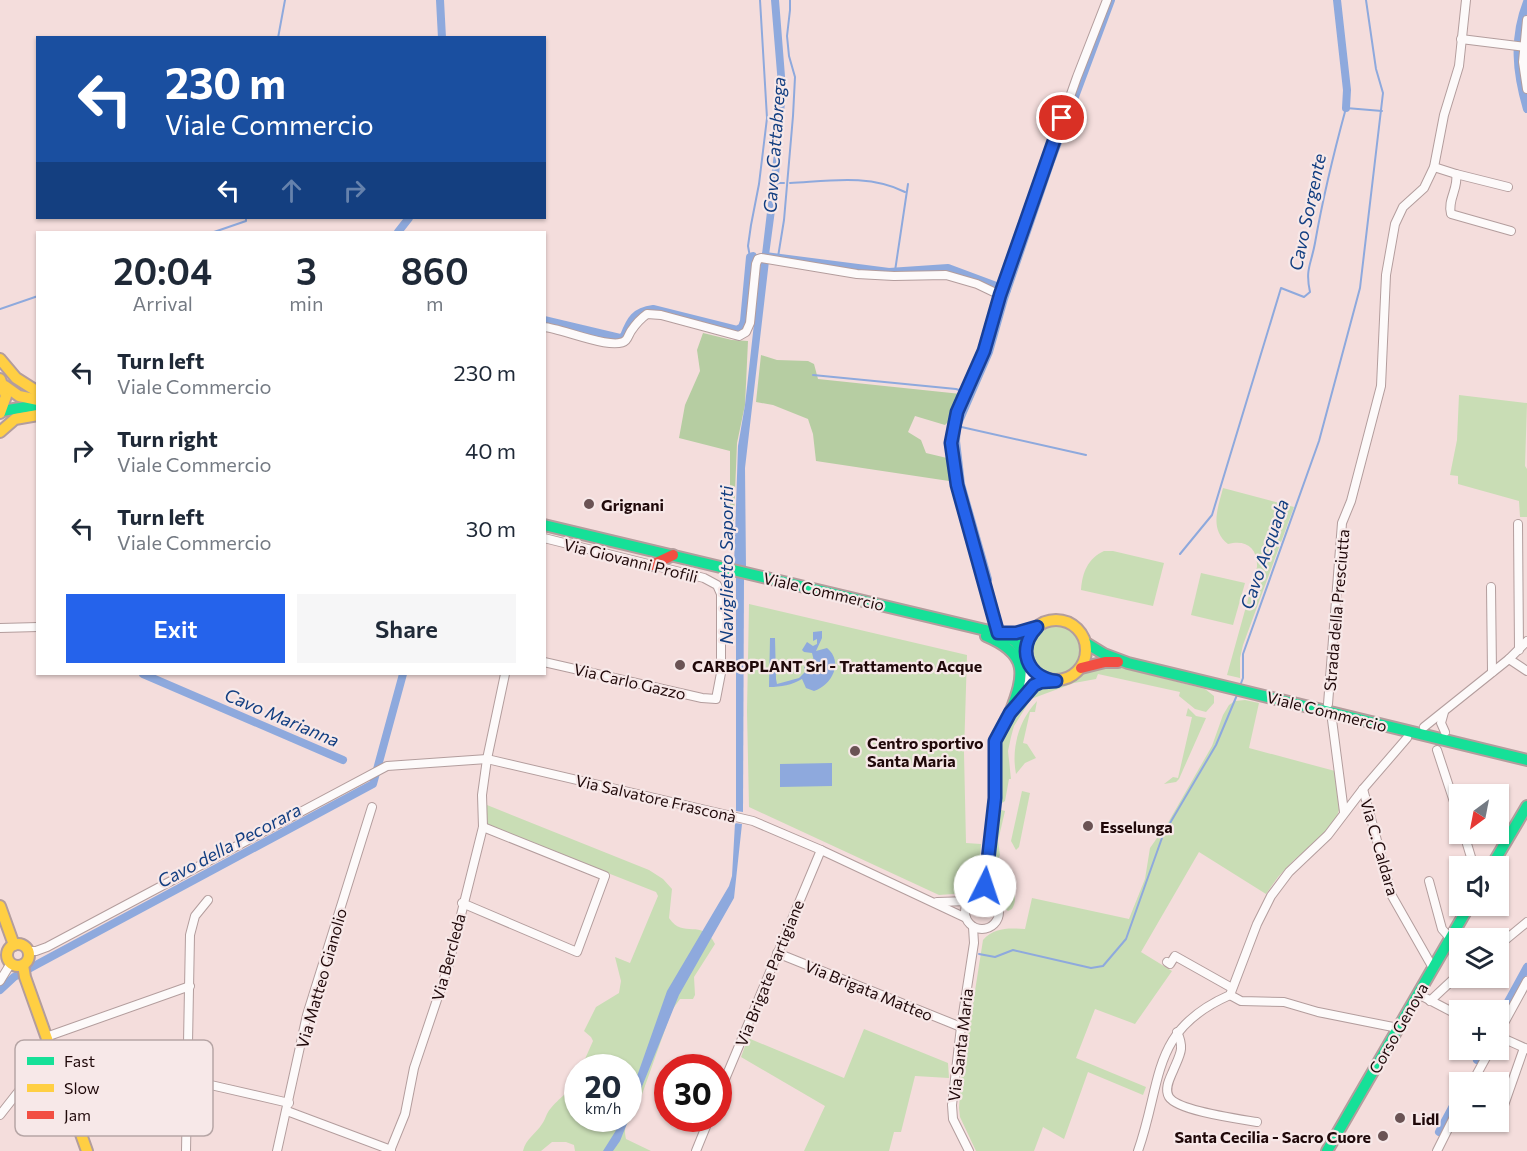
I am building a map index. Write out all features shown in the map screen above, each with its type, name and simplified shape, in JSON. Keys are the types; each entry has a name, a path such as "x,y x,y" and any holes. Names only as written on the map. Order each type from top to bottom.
{"main road":[{"path":"0,359 9,374 36,391"},
{"path":"2,383 19,396 36,400"},
{"path":"2,383 7,394 1,412 36,405"},
{"path":"0,432 15,419 36,415"},
{"name":"Viale Commercio","path":"546,525 998,633 1015,640 1023,647 1028,660 1041,676 1056,681 1073,676 1081,668 1105,662 1128,663"},
{"path":"652,565 673,555"},
{"path":"925,615 992,638 1017,656 1022,669 1021,684 1012,710"},
{"name":"Viale Commercio","path":"998,633 1016,633 1037,627 1046,621 1063,620 1078,628 1086,643 1104,654 1128,663 1232,687 1247,688 1527,760"},
{"path":"1028,660 1028,639 1037,627"},
{"path":"1081,668 1086,656 1086,643"},
{"path":"1329,708 1424,727 1527,752"},
{"path":"1329,708 1367,729 1527,768"},
{"path":"1497,856 1527,806"},
{"path":"0,906 14,945"},
{"name":"Corso Genova","path":"1327,1151 1449,940"},
{"path":"23,965 15,965 8,959 8,951 14,945 22,945 28,951 28,959 23,965 25,977 47,1040"},
{"path":"82,1136 87,1151"}],"street":[{"path":"998,633 957,485 951,443 954,425 984,351 1002,290 1077,77 1107,0"},
{"name":"Strada della Presciutta","path":"1344,812 1329,708 1342,523 1351,501 1381,386 1385,345 1386,275 1394,230 1403,207 1424,188 1434,167 1444,115 1459,66 1466,0"},
{"path":"1527,20 1521,47 1527,89"},
{"path":"1461,39 1521,47"},
{"path":"1434,167 1508,187"},
{"path":"1456,174 1457,180 1449,208 1451,214 1511,231"},
{"path":"546,327 619,344 626,340 639,321 647,315 661,315 739,336 746,332 750,323 763,259 857,274 894,276 946,274 1002,290"},
{"path":"1518,524 1519,650"},
{"name":"Via Giovanni Profili","path":"546,538 704,578 717,585 721,594 722,674 716,699"},
{"path":"1491,587 1492,672"},
{"path":"0,628 36,627"},
{"path":"1424,727 1509,659 1527,641"},
{"path":"1509,659 1527,671"},
{"name":"Via Santa Maria","path":"974,943 982,929 992,926 998,916 999,910 985,886 995,798 995,741 1029,682 1031,675 1028,660"},
{"name":"Via Carlo Gazzo","path":"546,662 716,699"},
{"name":"Via Bercleda","path":"391,1150 405,1114 414,1068 448,967 462,903 483,827 482,795 487,759 505,675"},
{"name":"Via Santa Maria","path":"1012,710 1034,685 1056,681"},
{"path":"1445,711 1441,723 1445,732"},
{"path":"1138,1151 1148,1122 1165,1051 1177,1032 1206,1005 1231,992 1257,924 1271,896 1289,872 1328,835 1344,812 1407,738"},
{"path":"1437,750 1449,787"},
{"name":"Via Salvatore Frasconà","path":"28,951 47,947 387,766 487,759 739,818 820,850 932,902"},
{"name":"Via C. Caldara","path":"1363,789 1392,896 1433,968"},
{"name":"Via Matteo Gianolio","path":"277,1151 307,1015 372,807"},
{"path":"462,903 577,952 605,876 483,827"},
{"name":"Via Brigate Partigiane","path":"732,1062 820,850"},
{"name":"Via Santa Maria","path":"966,918 965,912 970,900 978,892 985,873"},
{"path":"1429,881 1442,929 1449,937"},
{"path":"932,902 970,900 982,896 992,899"},
{"path":"189,1040 190,935 195,916 208,900"},
{"path":"932,902 966,918 973,927 982,929"},
{"path":"1509,937 1527,922"},
{"name":"Via Santa Maria","path":"966,1149 953,1119 952,1106 974,943 973,927"},
{"name":"Via Brigata Matteo","path":"777,953 961,1028"},
{"path":"1167,962 1170,964 1175,956 1241,1000 1284,1002 1318,1012 1398,1028"},
{"path":"0,981 11,963"},
{"path":"1509,1015 1527,981"},
{"path":"1430,1001 1449,983"},
{"path":"46,1036 190,986"},
{"path":"1418,994 1449,1010"},
{"path":"1177,1032 1182,1050 1168,1082 1169,1098 1179,1105 1195,1110 1257,1122"},
{"path":"1509,1040 1525,1048 1509,1092"},
{"path":"213,1087 288,1107 391,1150"},
{"path":"0,1115 15,1096"},
{"path":"1437,1151 1449,1127"},
{"path":"696,1151 704,1132"},
{"path":"186,1151 187,1136"}],"green space":[{"path":"703,333 732,340 748,341 745,405 737,443 733,542 730,527 730,451 679,438 685,405 700,371 697,350"},
{"path":"761,355 777,360 808,361 814,364 818,379 961,394 952,418 945,425 915,416 908,432 921,440 926,453 947,458 951,480 816,461 813,434 808,419 773,405 756,402"},
{"path":"1459,395 1527,403 1525,466 1527,469 1527,517 1520,517 1519,501 1458,484 1458,476 1450,475 1457,440"},
{"path":"1223,488 1294,507 1243,645 1240,658 1240,678 1227,675 1257,560 1250,546 1240,543 1228,544 1218,532 1216,518"},
{"path":"1104,551 1164,563 1153,606 1081,590 1087,567 1098,554"},
{"path":"1201,573 1245,583 1233,625 1191,615"},
{"name":"Centro sportivo Santa Maria","path":"749,604 967,655 964,753 966,843 981,844 978,886 967,893 939,895 749,807 747,711"},
{"path":"1052,626 1062,626 1074,633 1081,645 1081,655 1074,667 1062,674 1052,674 1037,663 1033,655 1033,645 1044,630"},
{"path":"1098,667 1119,667 1205,689 1214,696 1214,703 1206,712 1195,709 1179,696 1180,692 1098,674 1096,679 1074,683 1031,699 1014,726 1008,751 1011,779 1009,779 1005,801 1002,803 1002,737 1026,699 1043,684 1060,684 1070,681"},
{"path":"1245,700 1259,703 1249,748 1335,771 1339,810 1329,831 1294,860 1266,894 1199,852 1141,952 1172,971 1135,1024 1095,1009 1076,1058 1146,1087 1143,1095 1088,1072 1064,1139 1043,1127 1034,1151 976,1151 960,1117 959,1108 961,1080 983,940 997,931 1025,929 1032,898 1129,919 1145,879 1150,848 1169,821 1212,746 1229,705 1235,701"},
{"path":"1037,701 1035,712 1030,712 1023,743 1027,744 1036,758 1025,763 1016,774 1015,754 1018,735 1025,717"},
{"path":"1188,708 1196,716 1206,718 1179,779 1176,782 1164,784 1173,777 1178,778 1192,717 1186,716"},
{"path":"1022,791 1030,793 1019,847 1016,850 1011,841"},
{"path":"487,805 649,870 663,879 672,889 669,918 674,924 680,928 704,932 715,944 694,977 695,995 693,999 680,999 672,1010 656,1054 654,1054 654,1061 642,1094 642,1054 587,1054 593,1041 584,1031 596,1007 619,993 621,981 615,957 630,963 658,896 656,892 486,825"},
{"path":"1001,810 1005,811 998,841 1000,855 996,864 1015,896 1012,909 1008,911 999,903 992,879 992,865"},
{"path":"864,1029 948,1063 949,1078 915,1076 901,1132 894,1132 889,1151 804,1151 825,1106 741,1057 748,1038 844,1078"},
{"path":"564,1094 564,1132 625,1132 626,1139 651,1151 575,1151 574,1145 566,1142 552,1142 541,1151 523,1151 549,1110"}],"water":[{"path":"771,0 779,0 786,89 778,188 769,255 762,254 774,153 778,85"},
{"path":"761,260 769,261 745,468 746,568 734,565 738,446 745,405"},
{"path":"736,576 744,577 743,812 736,811"},
{"path":"822,631 822,638 816,651 827,648 835,660 834,672 826,684 814,691 806,688 802,679 778,687 769,687 770,638 775,638 777,684 799,678 806,671 804,668 806,664 810,667 809,670 813,669 815,665 812,653 802,650 807,642 813,646 817,644 817,639 813,641 813,632"},
{"path":"832,763 832,786 780,787 780,764"},
{"path":"735,823 742,824 734,898 679,995 642,1087 642,1062 667,991 729,886 732,876"},
{"path":"615,1132 624,1132 613,1151 603,1151"}],"waterway":[{"path":"278,36 285,0"},
{"name":"Cavo Marianna","path":"440,0 442,36"},
{"path":"750,257 748,246 767,118 760,0"},
{"name":"Cavo Cattabrega","path":"778,257 784,220 795,77 789,56 787,36 790,0"},
{"name":"Cavo della Pecorara","path":"988,579 961,484 956,441 957,426 989,352 1004,299 1051,161 1111,0"},
{"name":"Cavo Sorgente","path":"1337,0 1347,90 1346,108"},
{"name":"Cavo Acquada","path":"1240,686 1243,678 1243,654 1319,441 1360,288 1383,93 1376,69 1366,0"},
{"path":"1527,2 1518,42 1518,68 1527,109"},
{"name":"Cavo Sorgente","path":"1180,554 1212,515 1281,288 1304,297 1310,292 1309,267 1346,108 1382,111"},
{"path":"790,183 863,181 891,186 905,192"},
{"name":"Naviglietto Saporiti","path":"776,183 784,183"},
{"path":"895,271 908,184"},
{"path":"217,231 246,221 246,219"},
{"name":"Cavo Marianna","path":"399,231 408,219"},
{"name":"Cavo della Pecorara","path":"546,320 620,338 624,336 637,314 653,309 737,330 742,327 744,321 750,257 753,256"},
{"name":"Cavo della Pecorara","path":"765,256 889,272 948,268 1007,290"},
{"path":"0,309 36,297"},
{"path":"813,375 956,389 965,392"},
{"path":"957,426 1086,455"},
{"name":"Cavo Marianna","path":"145,675 343,760"},
{"name":"Cavo della Pecorara","path":"0,990 14,977 373,784 403,675"},
{"name":"Cavo Acquada","path":"979,954 995,957 1013,950 1091,968 1103,966 1126,939 1163,835 1216,745 1237,695"},
{"path":"1509,1000 1527,967"},
{"path":"1439,1132 1449,1113"}],"traffic: fast":[{"path":"2,411 36,405"},
{"path":"546,525 998,633 1015,641 1026,655"},
{"path":"986,636 1010,650 1020,667 1019,687 1010,713"},
{"path":"1086,643 1104,654 1128,663 1527,760"},
{"path":"1497,856 1527,806"},
{"path":"1327,1151 1463,916"}],"traffic: slow":[{"path":"0,359 16,378 36,391"},
{"path":"0,379 6,396 0,413"},
{"path":"5,386 19,396 36,400"},
{"path":"0,432 15,419 36,415"},
{"path":"1050,620 1062,620 1078,628 1084,638 1086,650 1084,662 1078,672 1062,680 1050,680 1034,672 1026,656 1026,644 1034,628 1050,620"},
{"path":"0,906 14,945"},
{"path":"18,944 26,947 29,955 26,963 18,966 10,963 7,955 10,947 18,944"},
{"path":"23,965 25,977 47,1040"},
{"path":"82,1136 87,1151"}],"traffic: jam":[{"path":"652,565 673,555"},
{"path":"1081,668 1105,662 1118,662"}],"place":[{"name":"Grignani","path":"589,504"},
{"name":"CARBOPLANT Srl - Trattamento Acque","path":"680,665"},
{"name":"Centro sportivo Santa Maria","path":"855,751"},
{"name":"Esselunga","path":"1088,826"},
{"name":"Lidl","path":"1400,1118"},
{"name":"Santa Cecilia - Sacro Cuore","path":"1383,1136"}],"route":[{"path":"985,886 995,798 995,741 1000,728 1014,707 1034,685 1056,681 1048,680 1034,671 1027,660 1028,639 1037,627 1016,633 998,633 957,485 951,443 957,412 984,351 1000,295 1062,118"}]}
